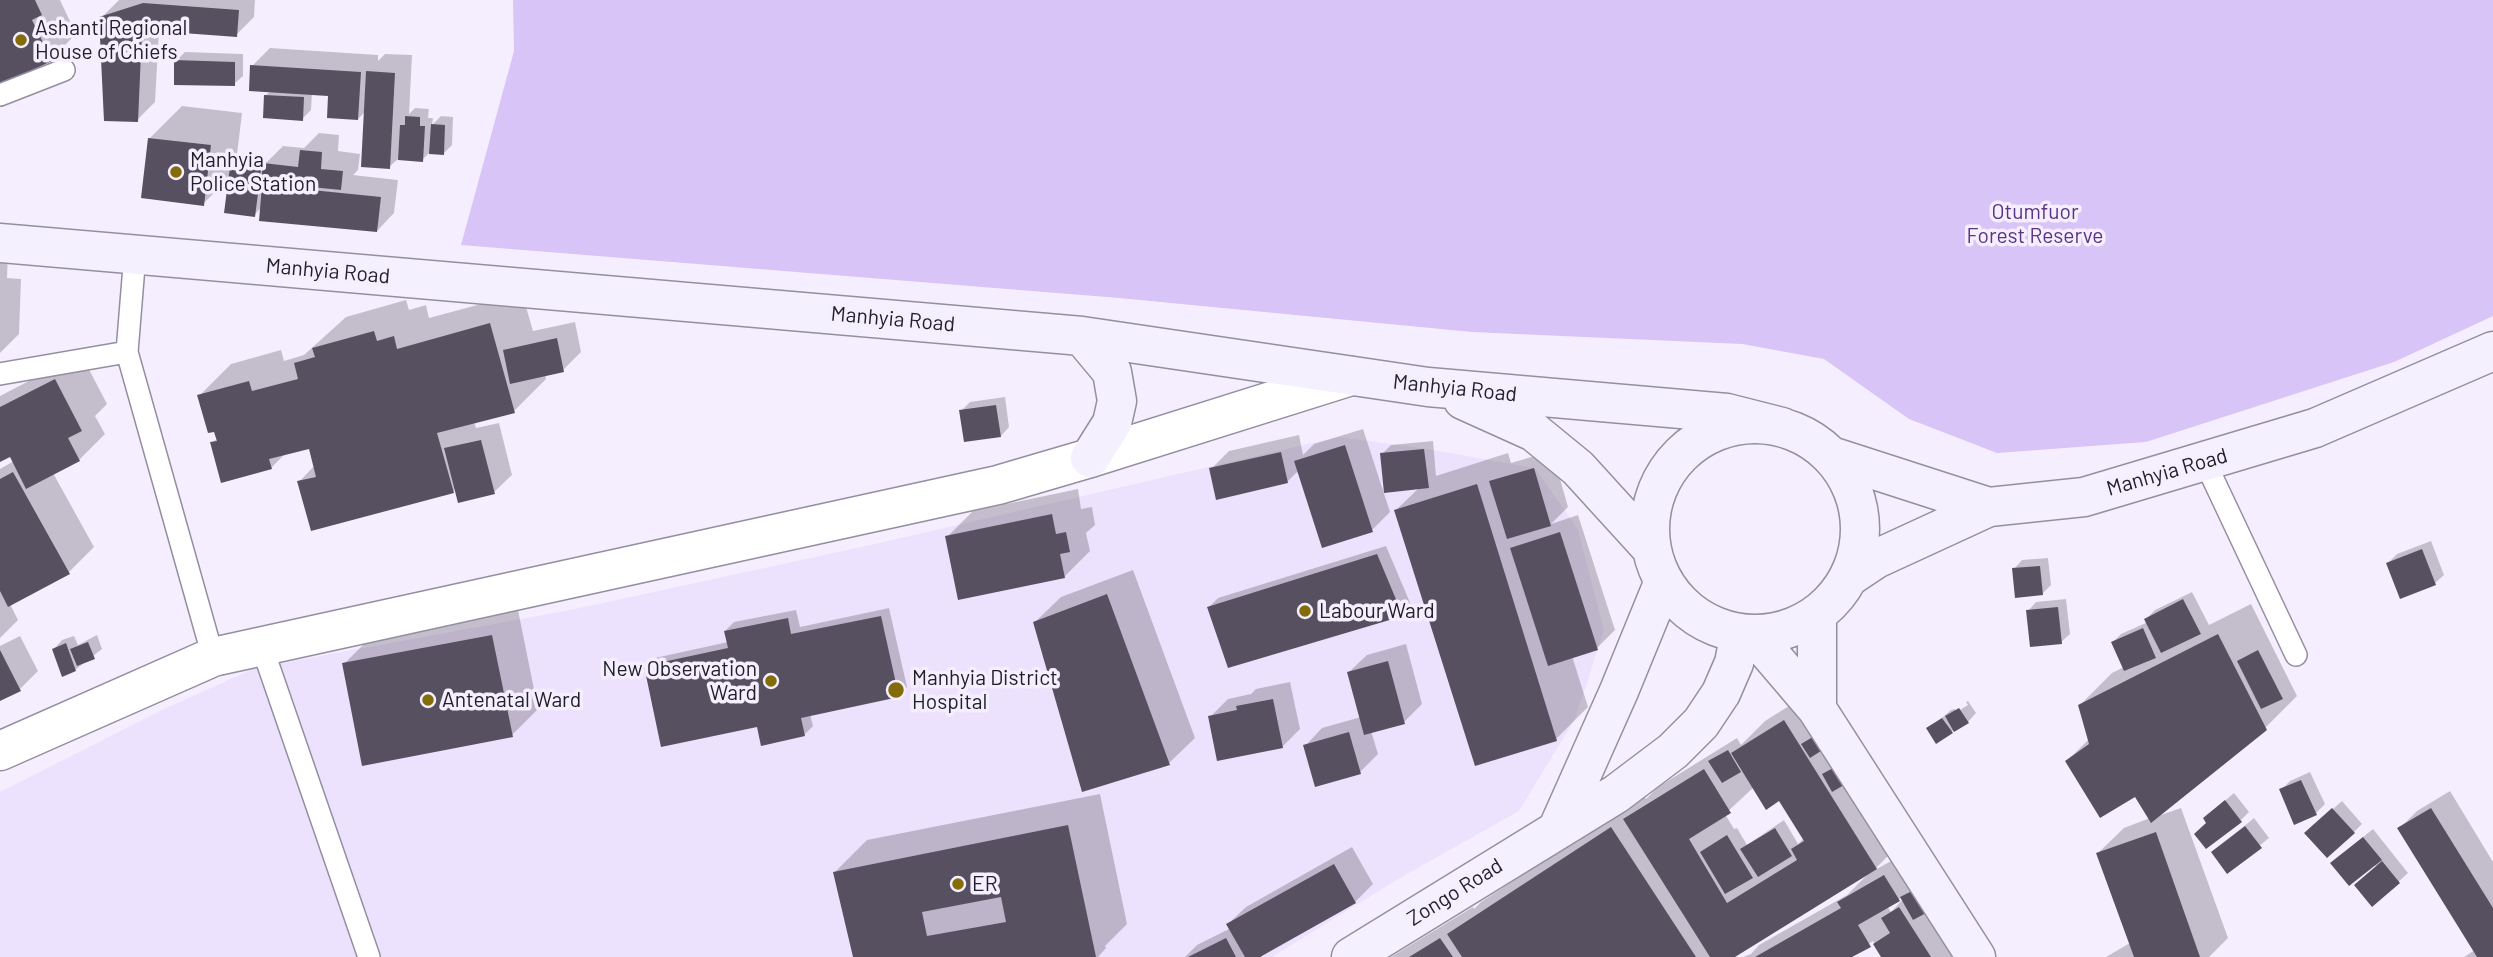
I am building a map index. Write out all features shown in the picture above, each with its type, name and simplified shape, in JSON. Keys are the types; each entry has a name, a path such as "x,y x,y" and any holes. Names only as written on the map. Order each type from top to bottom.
{"main road":[{"name":"Manhyia Road","path":"0,243 1082,335 1428,387 1727,413 1782,427"},
{"path":"1082,335 1112,372 1117,401 1112,423 1090,458"},
{"name":"Manhyia Road","path":"1831,456 1989,507 2084,497 2315,428 2493,351"},
{"path":"1428,387 1477,405 1534,432 1578,468 1657,564 1683,606 1710,624 1746,634 1776,633 1817,615 1849,577 1876,559 1989,507"},
{"path":"1558,828 1619,691 1657,564 1651,512 1661,479 1683,451 1713,432 1747,424 1782,427 1808,439 1831,456 1850,483 1860,514 1859,546 1849,577"},
{"path":"1817,615 1817,709"},
{"path":"1746,634 1817,709 1976,957"},
{"name":"Zongo Road","path":"1351,957 1616,794 1673,751 1702,723 1721,694 1746,634"}],"street":[{"path":"0,751 213,657 998,485 1352,376"}],"lane":[{"path":"0,95 64,70"},
{"path":"135,254 127,352 213,657"},
{"path":"0,374 127,352"},
{"path":"2205,462 2296,655"},
{"path":"262,647 369,957"}],"shaded area":[{"name":"Manhyia District Hospital","path":"1338,437 1428,449 1535,468 1578,529 1604,630 1575,719 1519,811 1398,879 1272,957 0,957 0,792 160,711 255,668 575,609 875,544"}],"green space":[{"name":"Otumfuor Forest Reserve","path":"513,0 2493,0 2493,316 2394,362 2146,442 1997,453 1909,419 1824,359 1742,344 1472,332 1119,298 461,245 514,51"}],"building":[{"name":"Ashanti Regional House of Chiefs","path":"0,0 35,0 42,15 32,20 52,61 0,85"},
{"path":"143,3 239,10 237,37 142,30 138,122 104,121 99,17"},
{"path":"174,60 235,62 235,86 174,85"},
{"path":"250,65 361,72 358,120 327,118 328,96 249,91"},
{"path":"366,71 395,73 390,169 361,167"},
{"path":"264,95 304,97 303,121 263,118"},
{"path":"405,116 420,117 420,126 425,126 423,162 398,160 400,125 405,125"},
{"path":"431,124 445,125 444,155 429,154"},
{"name":"Manhyia Police Station","path":"148,138 211,145 204,206 141,198"},
{"path":"300,150 322,152 321,169 343,171 341,190 261,182 263,163 298,167"},
{"path":"230,167 261,170 255,217 224,213"},
{"path":"262,185 381,197 377,232 259,221"},
{"path":"490,323 515,413 437,433 454,493 311,531 297,481 316,477 309,449 269,459 272,469 221,483 210,442 217,441 214,432 208,433 197,395 249,381 252,391 298,379 294,363 315,357 312,348 374,331 377,341 394,336 397,349"},
{"path":"557,338 564,372 510,384 503,350"},
{"path":"55,379 82,431 68,438 80,461 26,489 10,457 0,462 0,407"},
{"path":"996,405 1001,437 964,442 959,410"},
{"path":"481,440 495,494 458,503 444,448"},
{"path":"1345,445 1373,532 1322,548 1294,461"},
{"path":"1424,449 1429,488 1384,493 1380,453"},
{"path":"1281,452 1288,483 1216,500 1209,468"},
{"path":"1534,468 1551,526 1507,539 1489,481"},
{"path":"13,472 70,574 8,607 0,591 0,479"},
{"path":"1477,484 1557,741 1475,766 1394,510"},
{"path":"1052,514 1056,534 1066,532 1070,552 1060,554 1065,578 958,600 945,536"},
{"path":"1560,532 1598,650 1548,666 1510,548"},
{"path":"2422,549 2436,585 2400,599 2386,563"},
{"name":"Labour Ward","path":"1377,554 1403,616 1228,668 1207,607"},
{"path":"2040,566 2043,595 2015,598 2012,568"},
{"path":"1107,594 1170,765 1082,792 1033,622"},
{"path":"2183,599 2201,634 2161,653 2144,619"},
{"path":"2058,607 2062,644 2030,647 2026,610"},
{"name":"New Observation Ward","path":"881,616 899,697 801,718 805,736 761,746 757,727 661,747 644,666 728,648 724,631 788,618 791,634"},
{"path":"2143,628 2156,658 2124,671 2111,642"},
{"path":"2218,634 2267,730 2151,823 2135,797 2100,818 2065,761 2089,744 2078,705"},
{"name":"Antenatal Ward","path":"492,635 513,737 362,766 342,663"},
{"path":"88,642 95,659 77,666 70,649"},
{"path":"66,643 76,671 62,677 52,649"},
{"path":"0,650 21,691 0,701"},
{"path":"2258,650 2283,699 2261,709 2237,661"},
{"path":"1388,661 1405,724 1364,735 1347,672"},
{"path":"1273,699 1283,748 1217,761 1208,716 1237,710 1236,706"},
{"path":"1959,708 1969,723 1954,732 1945,716"},
{"path":"1942,718 1953,733 1936,744 1926,728"},
{"path":"1784,720 1877,869 1735,957 1710,957 1623,819 1704,769 1731,813 1689,839 1727,903 1797,860 1791,849 1804,841 1779,801 1766,810 1731,753"},
{"path":"1349,732 1361,774 1315,787 1303,745"},
{"path":"1816,735 1824,749 1810,758 1801,744"},
{"path":"1728,750 1741,772 1722,783 1708,761"},
{"path":"1835,767 1844,785 1832,792 1822,774"},
{"path":"2301,780 2317,815 2294,825 2279,789"},
{"path":"2225,800 2242,822 2206,849 2194,834 2206,823 2203,818"},
{"path":"2332,808 2355,833 2327,858 2304,833"},
{"path":"2431,808 2493,908 2493,957 2477,957 2397,828"},
{"name":"ER","path":"1068,825 1096,957 853,957 833,872","holes":["1001,897 1006,922 927,936 922,912"]},
{"path":"2245,826 2262,848 2227,874 2211,852"},
{"path":"1611,827 1696,957 1462,957 1447,934"},
{"path":"1775,828 1792,856 1758,877 1740,849"},
{"path":"2156,832 2200,957 2134,957 2096,853"},
{"path":"1727,835 1753,878 1725,894 1700,852"},
{"path":"2363,837 2382,860 2349,886 2330,863"},
{"path":"2382,861 2400,883 2372,907 2354,885"},
{"path":"1334,864 1356,903 1260,957 1245,957 1226,924"},
{"path":"1884,875 1900,901 1858,925 1871,947 1852,957 1755,957 1841,908 1837,902"},
{"path":"1916,889 1928,912 1913,920 1900,897"},
{"path":"1899,907 1931,957 1881,957 1873,944 1890,933 1881,918"},
{"path":"1226,938 1236,957 1188,957"},
{"path":"1440,938 1453,957 1409,957"}],"place":[{"name":"Ashanti Regional House of Chiefs","path":"21,40"},
{"name":"Manhyia Police Station","path":"176,172"},
{"name":"Labour Ward","path":"1305,611"},
{"name":"New Observation Ward","path":"771,681"},
{"name":"Manhyia District Hospital","path":"896,690"},
{"name":"Antenatal Ward","path":"428,700"},
{"name":"ER","path":"958,884"}]}
